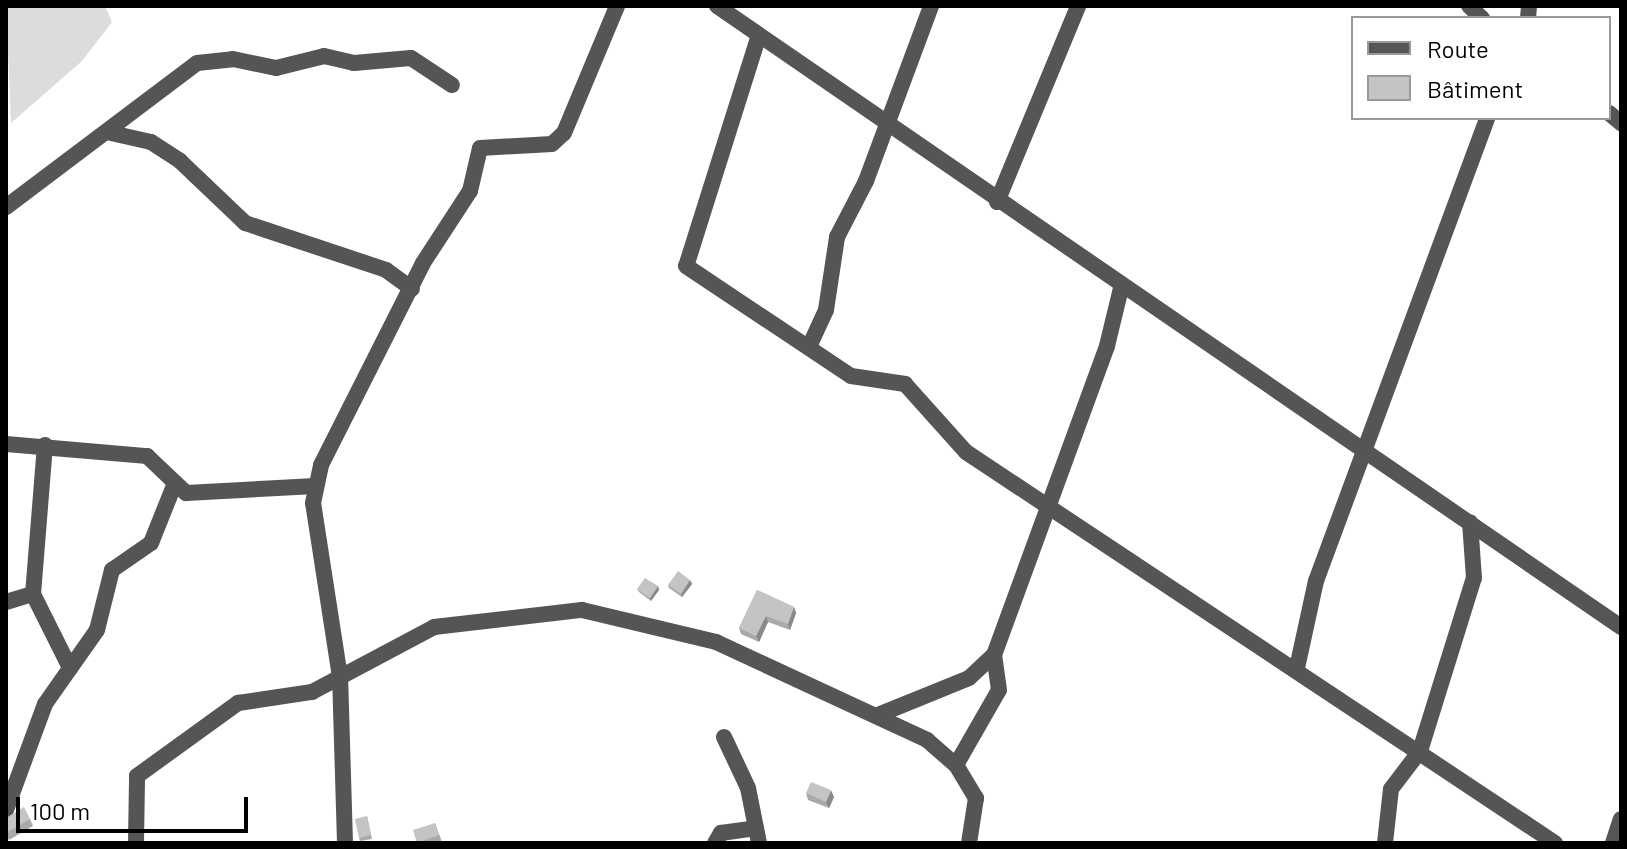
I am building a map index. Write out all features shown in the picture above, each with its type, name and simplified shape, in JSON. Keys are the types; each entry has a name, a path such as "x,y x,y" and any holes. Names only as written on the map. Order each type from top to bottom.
{"street":[{"path":"345,843 340,677 315,486 337,429 412,289 470,191 480,148 552,144 564,133 617,6"},
{"path":"717,6 1121,288 1621,627"},
{"path":"809,347 826,310 837,237 888,125 931,6"},
{"path":"997,202 1078,6"},
{"path":"759,35 686,266 851,376 905,384 966,452 1051,502 1555,843"},
{"path":"6,207 111,133 197,63 233,59 276,68 324,56 354,63 411,58 452,85"},
{"path":"1297,668 1316,581 1368,454 1486,120"},
{"path":"111,133 151,142 180,161 245,223 386,270 412,289"},
{"path":"878,715 969,678 994,655 1051,502 1121,288"},
{"path":"6,444 147,456 186,493 315,486"},
{"path":"45,445 33,594 70,668"},
{"path":"6,810 41,713 97,630 112,570 151,543 175,483"},
{"path":"1385,843 1391,789 1420,751 1474,578 1470,522"},
{"path":"6,602 33,594"},
{"path":"136,843 137,776 148,763 184,747 238,703 298,696 434,627 582,610 716,642 878,715 956,765 976,798 969,843"},
{"path":"956,765 999,690 994,655"},
{"path":"715,843 721,833 757,835 748,788 724,737"},
{"path":"1613,843 1621,819"}],"shaded area":[{"path":"6,6 105,6 112,22 82,61 11,123"}],"building":[{"path":"678,571 690,580 681,594 668,585"},
{"path":"645,578 658,586 650,598 637,589"},
{"path":"757,590 794,607 788,624 766,616 756,636 739,628"},
{"path":"811,782 831,790 826,802 806,793"},
{"path":"24,807 30,819 6,833 6,818"},
{"path":"367,816 371,835 359,838 355,819"},
{"path":"435,823 439,835 417,843 413,830"}]}
